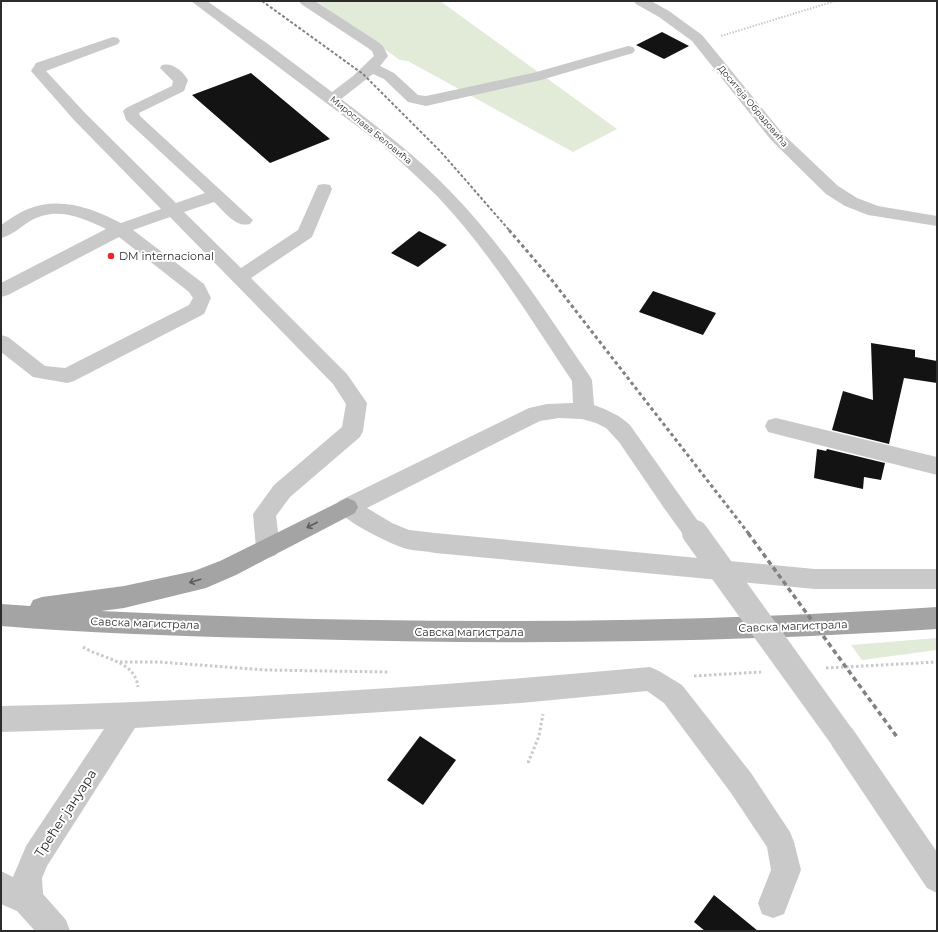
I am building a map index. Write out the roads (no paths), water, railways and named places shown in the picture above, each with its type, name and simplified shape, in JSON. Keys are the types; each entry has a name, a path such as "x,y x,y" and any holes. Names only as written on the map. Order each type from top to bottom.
{"main road":[{"path":"1,612 124,597 196,581 222,571 347,507"},
{"name":"Савска магистрала","path":"1,615 71,620 248,627 436,632 592,632 802,627 937,618"}],"street":[{"name":"Мирослава Беловића","path":"198,1 264,47 332,98 406,156 441,190 467,219 516,281 582,380 584,396 583,411"},
{"path":"306,1 378,49 381,56 346,90 332,98"},
{"name":"Доситеја Обрадовића","path":"641,1 664,14 700,42 777,137 832,190 851,202 874,211 937,221"},
{"path":"113,41 42,66 38,72 80,117 340,379 357,403 352,431 282,490 264,514 268,548"},
{"path":"371,67 389,76 413,99 426,101 536,77 628,50"},
{"path":"167,68 181,80 179,88 131,111 132,117 244,220"},
{"path":"239,278 306,233 324,189"},
{"path":"1,291 120,229 216,195"},
{"path":"1,232 38,211 66,207 88,214 120,229 197,288 202,298 197,309 67,376 40,372 1,342"},
{"path":"347,507 536,414 550,411 583,411 596,414 608,420 622,431 842,737 919,849 937,878"},
{"path":"776,426 937,466"},
{"path":"347,507 384,530 407,539 435,543 815,579 937,579"},
{"path":"1,719 128,716 521,691 650,679 673,694 741,783 780,842 786,870 773,903"},
{"name":"Трећег јануара","path":"28,900 27,878 36,856 128,716"},
{"path":"1,886 6,890 28,900 55,931"}],"railway":[{"path":"262,1 363,74 441,152 510,231"},
{"path":"509,230 551,279 749,534"},
{"path":"748,533 897,737"}],"place":[{"name":"DM internacional","path":"111,256"}]}
